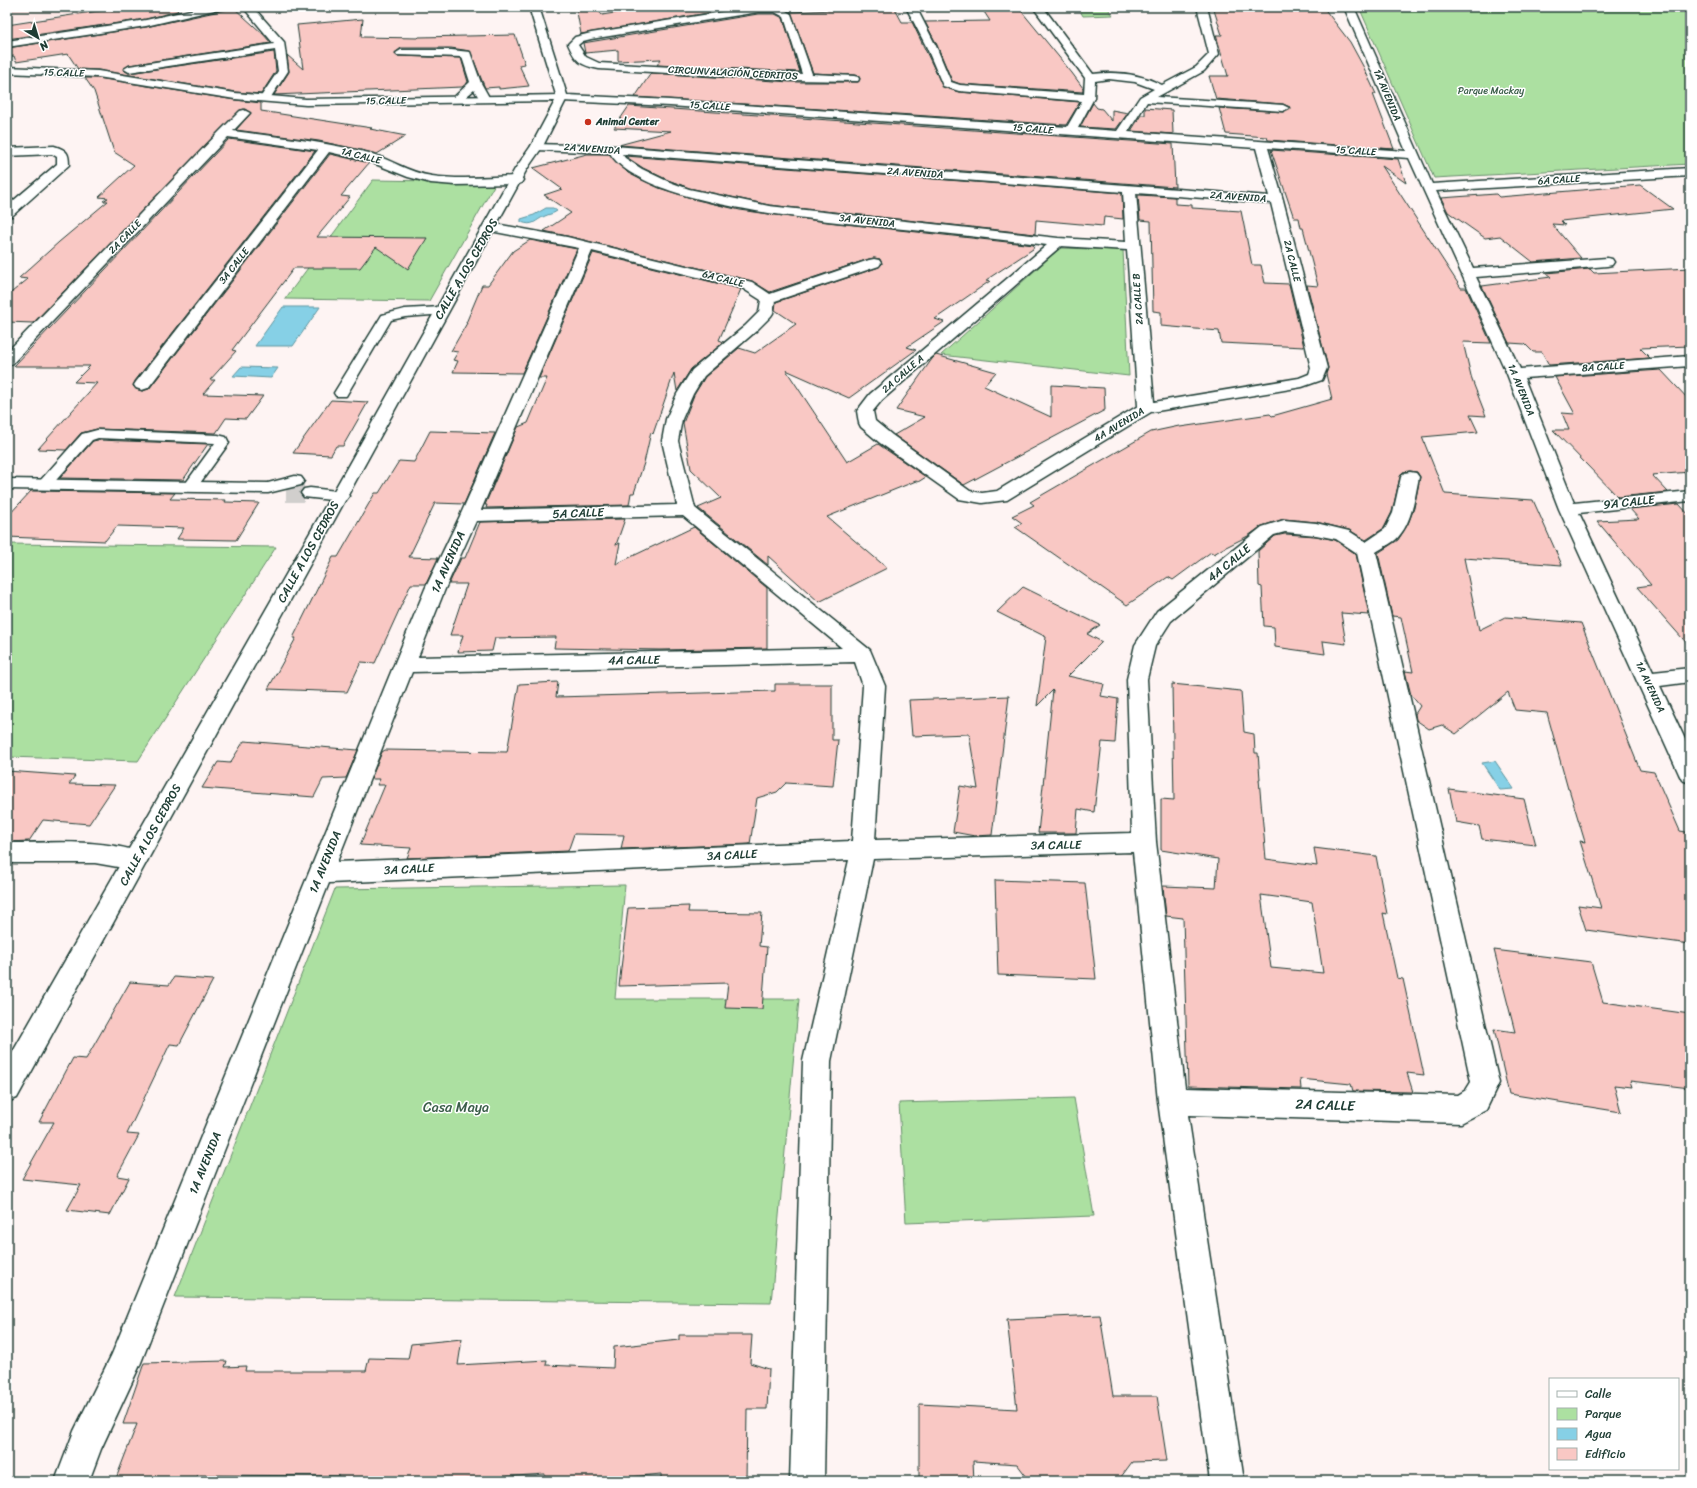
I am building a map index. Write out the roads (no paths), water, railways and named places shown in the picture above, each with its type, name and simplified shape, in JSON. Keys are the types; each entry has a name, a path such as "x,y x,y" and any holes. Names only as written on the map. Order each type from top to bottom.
{"street":[{"path":"7,44 146,23 216,7"},
{"path":"248,7 279,42 282,71 267,95"},
{"path":"534,7 562,98"},
{"path":"911,7 931,46 947,84 959,88 1090,98"},
{"path":"1038,7 1090,78 1090,98 1070,132"},
{"path":"1120,135 1144,99 1200,69 1214,54 1202,7"},
{"name":"1A AVENIDA","path":"1349,7 1413,155 1515,374 1568,509 1690,774"},
{"name":"CIRCUNVALACIÓN CEDRITOS","path":"758,9 777,10 788,16 808,77 722,73 599,66 579,59 573,44 579,39 591,36 758,9"},
{"path":"129,69 279,46"},
{"path":"401,53 451,52 466,54 476,83 485,99"},
{"name":"15 CALLE","path":"7,70 107,75 234,96 267,95 306,102 562,98 706,106 734,103 1070,132 1413,155"},
{"path":"706,106 722,73"},
{"path":"742,87 748,75"},
{"path":"1090,78 1118,76 1136,78 1151,82 1162,89"},
{"path":"808,77 854,79"},
{"path":"458,99 476,83"},
{"name":"CALLE A LOS CEDROS","path":"7,1089 344,489 442,311 517,180 521,169 545,146 562,98"},
{"path":"1144,99 1283,108"},
{"name":"2A CALLE","path":"7,361 244,113"},
{"name":"1A CALLE","path":"224,134 326,148 385,162 402,171 420,177 445,180 517,180"},
{"name":"2A CALLE","path":"1261,145 1319,368 1316,377"},
{"name":"2A AVENIDA","path":"545,146 1276,200"},
{"name":"3A CALLE","path":"142,385 326,148"},
{"path":"7,152 54,150 64,155 63,165 7,213"},
{"name":"3A AVENIDA","path":"614,150 620,160 638,172 664,184 686,192 768,210 1058,242 1134,246"},
{"name":"6A CALLE","path":"1428,188 1690,172"},
{"name":"2A CALLE B","path":"1129,189 1146,408"},
{"name":"6A CALLE","path":"490,227 577,244 747,285 768,299"},
{"name":"2A CALLE A","path":"982,498 965,495 886,440 867,423 865,411 876,397 1058,242"},
{"name":"1A AVENIDA","path":"72,1481 86,1443 124,1365 404,665 435,589 469,516 577,244"},
{"path":"1468,273 1607,262"},
{"path":"807,1481 817,1061 863,850 874,686 863,655 687,510 670,441 674,420 685,394 698,373 750,329 766,313 768,299 874,263"},
{"name":"8A CALLE","path":"1515,374 1690,361"},
{"name":"4A AVENIDA","path":"982,498 1001,496 1146,408 1302,382 1316,377"},
{"path":"1366,550 1392,533 1402,513 1410,477"},
{"path":"7,484 268,488 290,487"},
{"path":"313,487 344,489"},
{"name":"9A CALLE","path":"1568,509 1690,496"},
{"name":"5A CALLE","path":"469,516 687,510"},
{"name":"4A CALLE","path":"1227,1481 1172,1101 1144,842 1137,679 1145,645 1164,616 1268,531 1284,526 1342,535 1366,550"},
{"name":"2A CALLE","path":"1172,1101 1461,1108 1476,1100 1485,1083 1366,550"},
{"name":"4A CALLE","path":"404,665 863,655"},
{"path":"1647,680 1690,675"},
{"name":"3A CALLE","path":"321,873 863,850 1144,842"},
{"path":"7,853 96,853 135,860"}],"lane":[{"path":"342,393 386,318 405,313 442,311"},
{"path":"44,485 87,437 97,434 221,440 222,443 190,487"}],"water":[{"path":"546,208 553,208 557,211 529,224 521,222 521,219 534,215"},
{"path":"283,307 320,307 293,346 255,346"},
{"path":"241,367 278,368 271,378 233,376"},
{"path":"1495,761 1514,789 1500,790 1482,763"}],"tunnel":[{"path":"286,493 310,493"}],"place":[{"name":"Animal Center","path":"588,122"}],"park label":[{"name":"Parque Mackay","path":"1491,91"},
{"name":"Casa Maya","path":"456,1107"}]}
